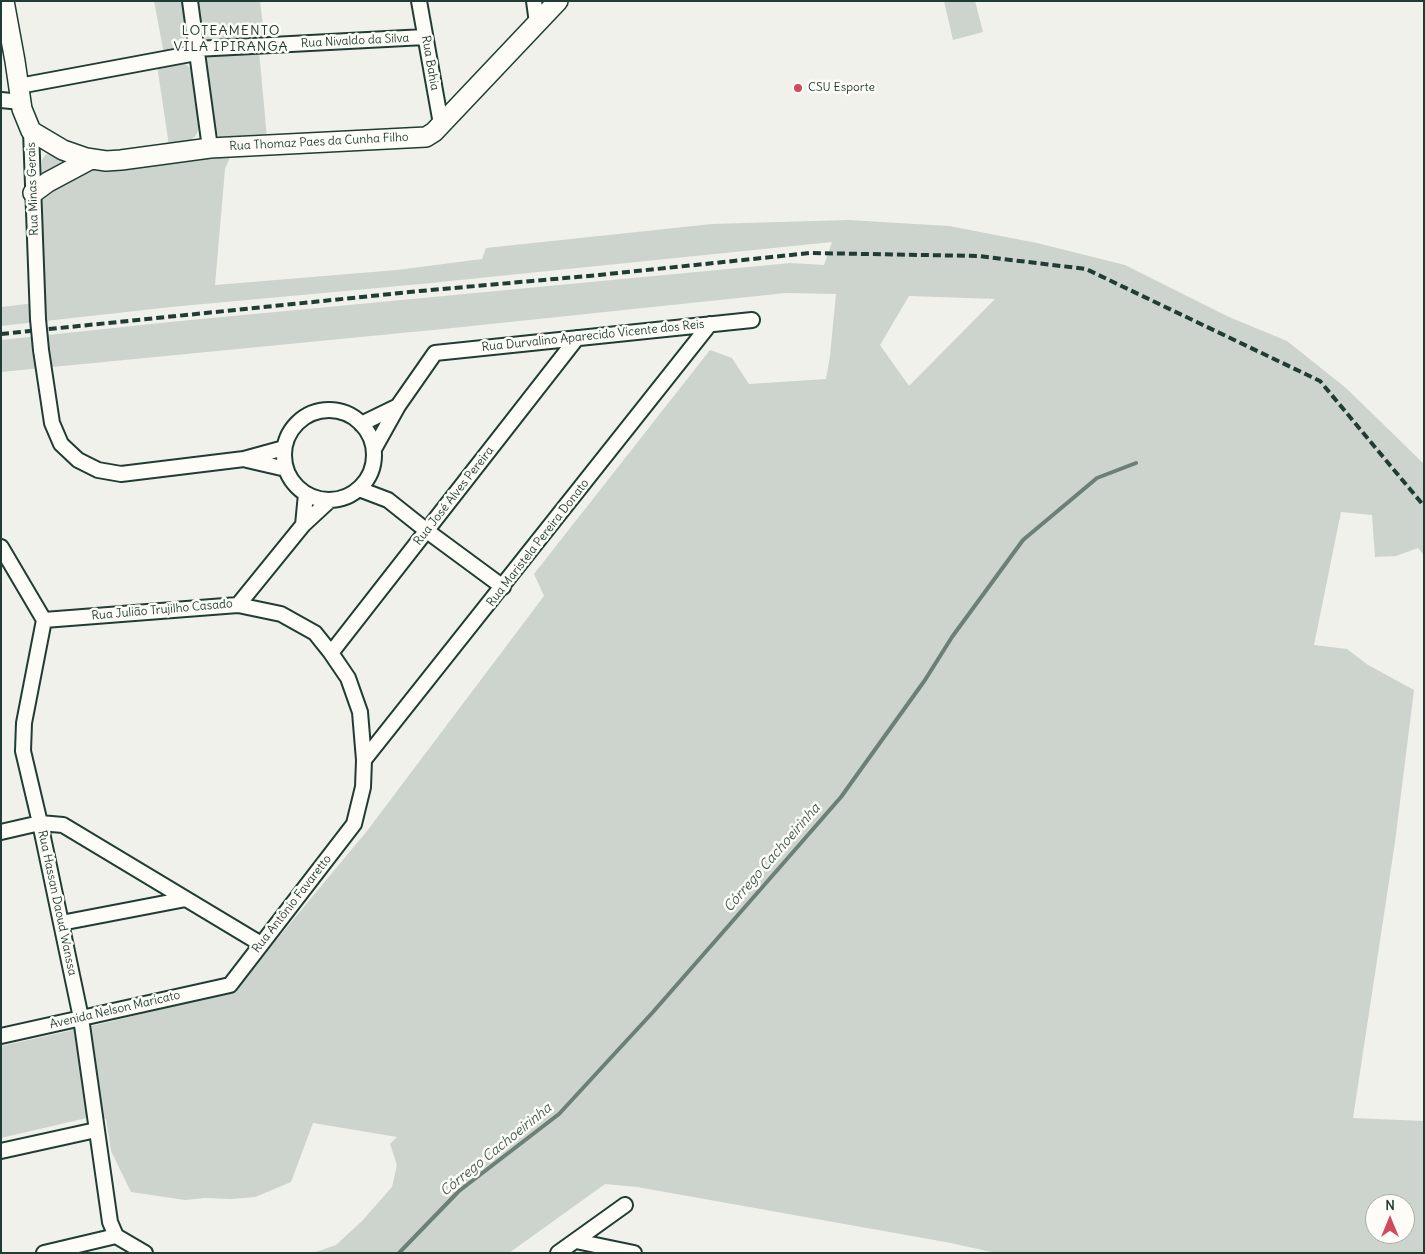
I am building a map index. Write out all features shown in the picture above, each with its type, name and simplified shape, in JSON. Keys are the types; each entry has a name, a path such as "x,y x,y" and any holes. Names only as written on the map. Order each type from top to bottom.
{"street":[{"name":"Rua Minas Gerais","path":"4,1 20,94 26,122 31,131 38,319 52,423 61,444 78,460 98,470 121,474 244,459"},
{"path":"190,1 210,148"},
{"name":"Rua Bahia","path":"419,1 441,124"},
{"path":"534,1 537,23"},
{"name":"Rua Thomaz Paes da Cunha Filho","path":"31,131 63,150 91,159 121,160 210,148 422,137 432,134 558,1"},
{"name":"Rua Nivaldo da Silva","path":"1,100 196,51 425,37"},
{"path":"33,193 48,182 91,159"},
{"name":"Rua Durvalino Aparecido Vicente dos Reis","path":"398,406 435,353 752,320"},
{"name":"Rua Maristela Pereira Donato","path":"364,760 710,324"},
{"name":"Rua José Alves Pereira","path":"331,653 577,338"},
{"path":"361,424 398,406"},
{"path":"374,449 369,435 361,424 348,414 332,410 315,412 307,415 294,426 286,440 284,448 286,469 294,483 306,494 330,500 345,497 359,489 371,471 374,449 398,406"},
{"path":"244,459 284,448"},
{"path":"244,459 286,469"},
{"path":"371,471 388,500"},
{"path":"359,489 388,500 426,531 503,587"},
{"path":"303,524 306,494"},
{"name":"Rua Julião Trujilho Casado","path":"44,620 238,605 303,524 330,500"},
{"path":"1,547 44,620"},
{"path":"238,605 281,614 315,634 331,653 348,678 360,712 364,760"},
{"name":"Rua Hassan Daoud Wanssa","path":"44,620 24,723 23,751 81,1018 110,1222 116,1236"},
{"name":"Rua Antônio Favaretto","path":"230,985 354,824 363,787 364,760"},
{"path":"1,832 40,823 63,825 261,944"},
{"path":"61,923 186,899"},
{"name":"Avenida Nelson Maricato","path":"1,1036 230,985"},
{"path":"1,1151 96,1130"},
{"path":"558,1253 625,1205"},
{"path":"44,1253 116,1236 145,1253"},
{"path":"576,1241 634,1253"}],"shaded area":[{"path":"154,1 182,1 187,42 183,50 164,54"},
{"path":"196,1 260,1 265,41 207,43 201,36"},
{"path":"944,1 975,1 983,32 953,40"},
{"path":"259,51 267,138 222,140 216,133 205,59 209,54"},
{"path":"183,62 190,68 199,127 192,139 169,146 157,65"},
{"path":"48,154 75,162 122,167 231,155 225,169 215,285 397,270 482,259 486,248 712,224 848,220 949,226 1037,243 1125,265 1229,317 1287,341 1346,388 1424,464 1424,555 1418,548 1396,556 1375,557 1372,515 1341,512 1314,645 1347,649 1368,665 1414,690 1395,842 1353,1118 1424,1121 1424,1253 996,1253 951,1243 637,1187 605,1184 509,1253 313,1253 336,1245 362,1221 392,1187 397,1165 390,1144 397,1137 313,1123 291,1182 255,1197 185,1200 131,1192 111,1151 106,1119 95,1116 1,1138 1,1046 233,992 367,831 544,596 534,574 710,350 732,358 749,384 826,379 836,294 786,293 1,372 1,340 170,322 791,263 824,265 832,242 421,284 171,307 1,326 1,307 44,302 42,160","holes":["909,296 995,299 909,386 880,345"]}],"waterway":[{"name":"Córrego Cachoeirinha","path":"399,1253 459,1191 559,1114 653,1012 780,867 841,797 925,680 952,637 1023,540 1097,478 1136,463"}],"railway":[{"path":"1,334 810,253 978,256 1086,269 1320,381 1424,506"}],"place":[{"name":"CSU Esporte","path":"798,88"}],"district":[{"name":"LOTEAMENTO VILA IPIRANGA","path":"231,40"}]}
